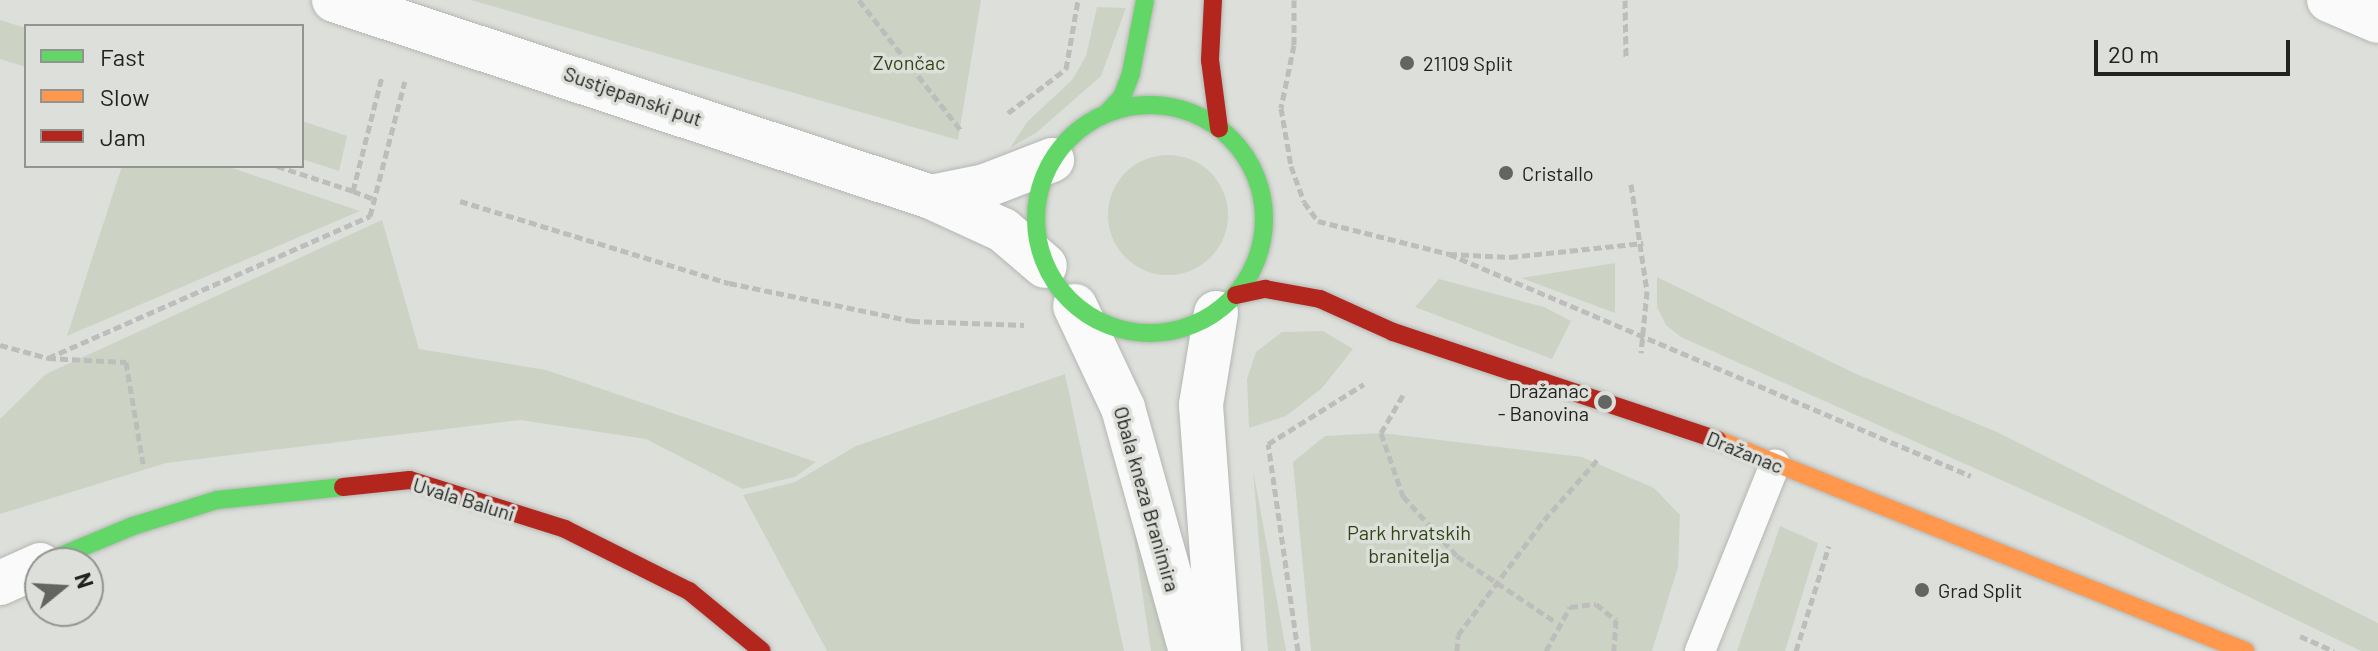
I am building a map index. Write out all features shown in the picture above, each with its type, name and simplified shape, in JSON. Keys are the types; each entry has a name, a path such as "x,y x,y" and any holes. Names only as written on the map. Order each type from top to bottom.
{"street":[{"name":"Sustjepanski put","path":"334,0 931,197 1003,230 1045,266"},
{"path":"1107,113 1122,97 1131,73 1145,0"},
{"path":"1213,0 1210,71 1219,128"},
{"path":"2329,0 2378,21"},
{"path":"1219,651 1201,405 1226,304 1258,255 1264,209 1241,151 1219,128 1194,113 1165,106 1135,105 1107,113 1075,132 1052,160 1038,194 1036,230 1045,266 1075,306 1100,323 1130,332 1190,327 1226,304"},
{"name":"Sustjepanski put","path":"931,197 985,186 1052,160"},
{"name":"Dražanac","path":"1226,304 1265,289 1320,299 1393,332 1629,409 1775,464 2186,638 2245,651"},
{"name":"Obala kneza Branimira","path":"1075,306 1123,408 1191,651"},
{"name":"Uvala Baluni","path":"84,547 152,520 217,500 410,480 565,529 689,591 762,651"},
{"name":"Uvala Baluni","path":"0,583 24,572"}],"lane":[{"path":"1700,651 1775,464"}],"path":[{"path":"859,0 970,142"},
{"path":"1294,0 1294,45 1281,108 1291,166 1304,202 1318,221 1449,254 1510,257 1643,243"},
{"path":"1625,0 1626,57"},
{"path":"353,191 383,70"},
{"path":"48,358 370,216 406,77"},
{"path":"283,168 375,199"},
{"path":"1457,651 1458,635 1610,442 1629,409 1647,291 1643,243 1631,184"},
{"path":"460,201 729,283 912,321 1029,325"},
{"path":"0,345 48,358 126,362 152,520"},
{"path":"1298,651 1268,444 1363,383 1373,386"},
{"path":"1388,390 1403,395 1381,433 1403,496 1457,556 1496,586 1557,623"},
{"path":"1757,503 1834,532 1796,651"},
{"path":"1546,651 1557,623 1570,607 1596,604 1616,620 1614,651"}],"green space":[{"name":"Zvončac","path":"471,0 981,0 958,140"},
{"path":"1097,7 1126,8 1101,76 1036,133 1010,148 1027,122 1072,80 1086,56"},
{"path":"0,20 24,27 24,66 0,59"},
{"path":"304,122 347,136 339,171 304,160"},
{"path":"1168,155 1191,159 1211,172 1224,192 1228,215 1224,238 1211,258 1191,271 1168,275 1145,271 1125,258 1112,238 1108,215 1112,192 1125,172 1145,159"},
{"path":"121,168 232,168 360,211 67,336"},
{"path":"382,220 419,349 546,370 816,462 795,477 743,489 646,439 520,420 166,463 0,514 0,419 46,374"},
{"path":"1615,263 1615,313 1521,278"},
{"path":"1657,277 1854,373 1997,432 2378,623 2378,651 2361,651 2077,514 1681,337 1666,325 1657,307"},
{"path":"1439,279 1544,307 1571,321 1552,359 1415,307"},
{"path":"1323,331 1353,349 1322,388 1286,416 1249,428 1247,379 1256,352 1282,332"},
{"path":"1065,374 1124,651 827,651 743,495 795,482 856,446"},
{"name":"Park hrvatskih branitelja","path":"1381,433 1582,457 1654,488 1680,515 1678,567 1652,651 1311,651 1293,462 1325,436"},
{"path":"1253,470 1278,606 1286,651 1268,651"},
{"path":"1129,504 1170,651 1151,651"},
{"path":"1780,526 1818,543 1785,651 1737,651"}],"traffic: fast":[{"path":"1107,113 1122,97 1131,73 1145,0"},
{"path":"1150,105 1172,107 1194,114 1231,138 1255,175 1262,197 1264,219 1262,241 1255,263 1231,300 1194,324 1172,331 1150,333 1128,331 1106,324 1069,300 1045,263 1038,241 1036,219 1038,197 1045,175 1069,138 1106,114 1128,107 1150,105"},
{"path":"82,547 133,526 217,500 343,487"}],"traffic: slow":[{"path":"1718,440 2245,651"}],"traffic: jam":[{"path":"1213,0 1210,60 1219,128"},
{"path":"1236,295 1265,289 1320,299 1393,332 1718,440"},
{"path":"343,487 410,480 565,529 689,591 762,651"}],"place":[{"name":"21109 Split","path":"1407,63"},
{"name":"Cristallo","path":"1506,173"},
{"name":"Dražanac - Banovina","path":"1605,402"},
{"name":"Grad Split","path":"1922,590"}]}
